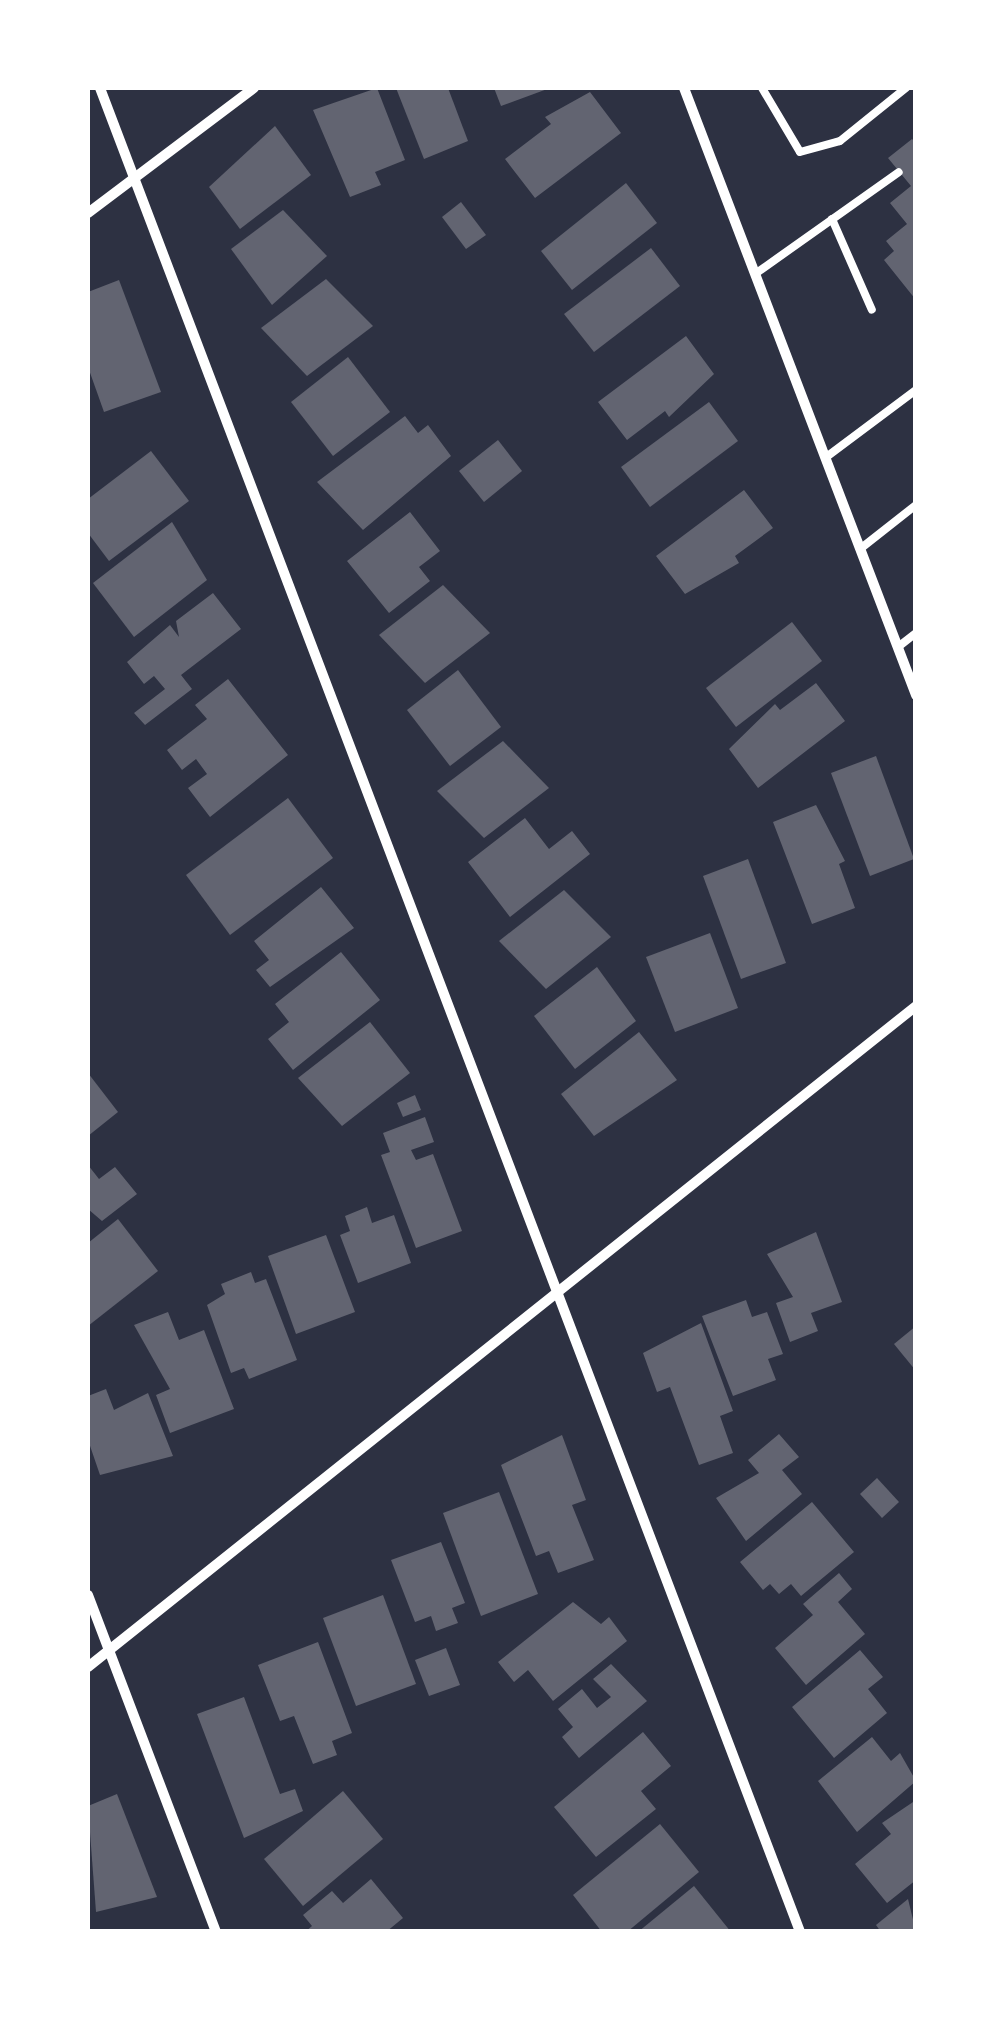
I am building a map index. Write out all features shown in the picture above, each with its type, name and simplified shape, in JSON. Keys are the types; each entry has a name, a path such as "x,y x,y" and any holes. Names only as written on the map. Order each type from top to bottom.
{"street":[{"path":"100,88 800,1932"},
{"path":"88,213 254,88"},
{"path":"684,88 916,694"},
{"path":"88,1667 916,1006"},
{"path":"88,1596 216,1932"}],"lane":[{"path":"762,88 800,152 840,142 906,88"},
{"path":"755,274 900,172"},
{"path":"832,220 872,310"},
{"path":"825,458 916,390"},
{"path":"860,549 916,504"},
{"path":"898,647 916,633"}],"building":[{"path":"377,88 405,160 375,172 381,185 350,197 313,110"},
{"path":"396,88 448,88 468,141 424,159"},
{"path":"494,88 550,88 501,106"},
{"path":"590,92 621,133 535,198 505,159 551,124 545,117"},
{"path":"275,126 311,175 240,229 209,187"},
{"path":"912,139 916,143 916,300 884,260 894,251 886,241 907,224 890,203 911,186 888,158"},
{"path":"626,183 657,223 572,290 541,251"},
{"path":"461,202 486,235 466,249 442,217"},
{"path":"283,210 327,256 272,305 231,249"},
{"path":"651,248 680,286 594,352 564,314"},
{"path":"326,279 373,326 307,376 261,328"},
{"path":"119,280 161,392 104,412 88,367 88,292"},
{"path":"686,336 714,374 669,417 665,411 627,440 598,402"},
{"path":"348,357 390,412 333,456 291,402"},
{"path":"709,402 738,441 650,507 621,467"},
{"path":"405,416 418,433 428,425 451,456 363,530 317,482"},
{"path":"498,440 522,471 484,502 459,471"},
{"path":"151,451 189,501 109,561 88,533 88,499"},
{"path":"744,490 773,528 735,556 739,563 685,594 656,556"},
{"path":"410,512 440,551 419,567 430,581 389,613 347,561"},
{"path":"172,522 207,580 134,637 93,583"},
{"path":"443,585 490,633 425,683 379,635"},
{"path":"213,593 241,629 181,675 192,689 145,725 134,713 165,689 154,676 144,684 127,662 170,625 179,637 176,621"},
{"path":"792,622 822,661 736,727 706,688"},
{"path":"458,670 501,727 450,766 407,710"},
{"path":"228,679 288,755 210,817 188,788 207,774 196,759 182,770 167,750 207,719 195,705"},
{"path":"816,683 845,721 758,788 729,749 775,704 780,710"},
{"path":"503,741 549,788 484,838 437,791"},
{"path":"876,756 914,859 870,876 831,773"},
{"path":"288,798 333,858 230,935 186,875"},
{"path":"816,805 845,861 839,864 855,908 812,924 773,822"},
{"path":"525,818 549,849 572,831 590,854 510,917 468,862"},
{"path":"748,859 786,963 741,979 703,876"},
{"path":"321,887 354,928 270,987 256,970 269,960 254,941"},
{"path":"564,890 611,937 546,989 499,941"},
{"path":"710,933 738,1008 675,1032 646,957"},
{"path":"341,952 380,1000 293,1070 268,1039 289,1022 275,1004"},
{"path":"597,967 636,1021 575,1069 534,1016"},
{"path":"370,1022 410,1073 342,1126 298,1078"},
{"path":"639,1032 677,1080 594,1136 561,1094"},
{"path":"88,1073 118,1112 88,1136"},
{"path":"415,1095 421,1110 403,1117 397,1103"},
{"path":"425,1117 434,1142 411,1150 416,1160 433,1154 462,1231 416,1248 381,1155 390,1152 383,1133"},
{"path":"88,1165 99,1179 115,1167 137,1194 102,1221 88,1209"},
{"path":"367,1207 372,1223 394,1215 411,1263 358,1283 340,1235 350,1231 345,1216"},
{"path":"118,1219 158,1271 88,1326 88,1243"},
{"path":"816,1232 842,1302 811,1313 818,1331 790,1342 776,1303 793,1297 767,1254"},
{"path":"326,1235 355,1312 296,1334 268,1256"},
{"path":"251,1272 255,1283 266,1279 297,1360 249,1379 244,1368 231,1373 207,1305 225,1294 221,1284"},
{"path":"746,1300 752,1317 767,1312 783,1354 768,1359 776,1380 733,1396 702,1316"},
{"path":"168,1312 179,1340 204,1330 234,1409 170,1433 156,1395 170,1389 134,1325"},
{"path":"701,1323 733,1411 720,1416 733,1453 699,1465 670,1387 657,1392 643,1353"},
{"path":"916,1326 916,1371 894,1344"},
{"path":"106,1389 114,1410 148,1393 173,1456 100,1475 88,1440 88,1396"},
{"path":"779,1434 799,1457 782,1470 802,1494 746,1541 716,1498 759,1473 748,1460"},
{"path":"562,1435 586,1500 572,1505 594,1560 558,1573 549,1551 536,1556 501,1465"},
{"path":"877,1478 899,1502 882,1518 860,1494"},
{"path":"499,1492 538,1594 481,1616 443,1513"},
{"path":"812,1502 854,1552 801,1596 791,1584 779,1594 770,1584 763,1590 740,1562"},
{"path":"441,1542 465,1603 452,1608 458,1623 436,1631 431,1616 415,1622 391,1560"},
{"path":"839,1573 852,1589 838,1602 865,1634 806,1685 775,1648 813,1615 803,1604"},
{"path":"383,1595 416,1684 356,1706 323,1618"},
{"path":"573,1602 601,1624 609,1617 627,1641 553,1701 528,1670 514,1682 498,1662"},
{"path":"318,1642 352,1733 332,1741 337,1755 313,1764 294,1716 280,1721 258,1665"},
{"path":"446,1648 460,1685 429,1696 415,1660"},
{"path":"860,1650 883,1677 868,1689 887,1713 834,1758 792,1707"},
{"path":"611,1664 647,1701 579,1758 562,1737 573,1727 558,1709 582,1689 597,1708 611,1697 593,1679"},
{"path":"244,1697 280,1794 295,1789 303,1811 244,1838 197,1714"},
{"path":"643,1732 671,1766 641,1791 656,1809 596,1857 554,1807"},
{"path":"872,1737 891,1761 900,1753 916,1781 857,1832 818,1781"},
{"path":"343,1791 383,1839 303,1906 264,1859"},
{"path":"117,1794 157,1897 96,1912 88,1806"},
{"path":"916,1800 916,1880 887,1903 855,1864 891,1834 882,1823"},
{"path":"660,1824 699,1872 627,1932 602,1932 573,1895"},
{"path":"371,1879 403,1918 386,1932 305,1932 312,1926 303,1915 332,1891 343,1903"},
{"path":"694,1886 731,1932 638,1932"},
{"path":"908,1899 916,1932 881,1932 876,1925"}]}
